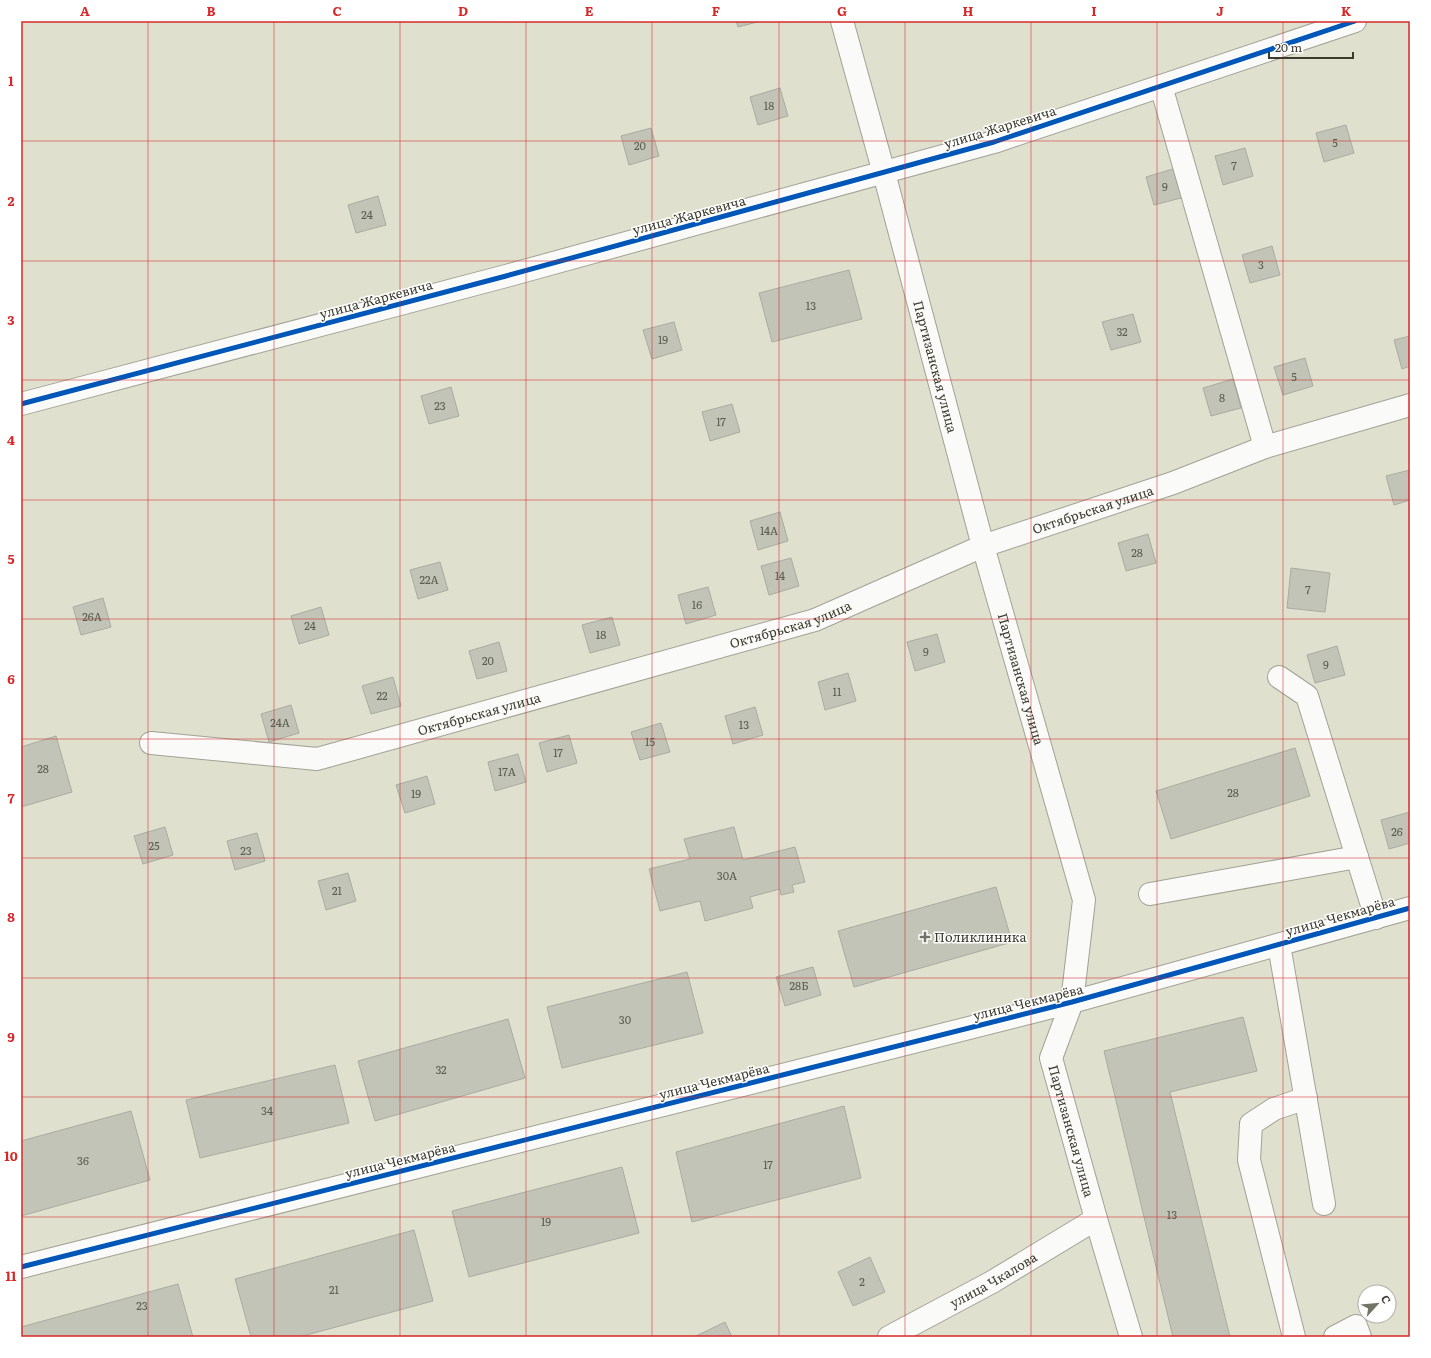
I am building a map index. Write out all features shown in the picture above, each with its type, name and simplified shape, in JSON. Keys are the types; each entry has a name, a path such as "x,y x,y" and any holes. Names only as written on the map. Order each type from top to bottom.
{"street":[{"name":"Партизанская улица","path":"842,21 983,546 1084,900 1072,1002 1051,1058 1096,1219 1132,1337"},
{"name":"улица Жаркевича","path":"21,404 506,276 994,142 1354,21"},
{"path":"1161,86 1266,447"},
{"name":"Октябрьская улица","path":"151,743 317,760 815,620 983,546 1173,483 1266,447 1410,405"},
{"path":"1279,677 1307,696 1376,918"},
{"path":"1150,894 1357,857"},
{"name":"улица Чекмарёва","path":"21,1267 1072,1002 1410,908"},
{"path":"1279,945 1324,1204"},
{"path":"1294,1337 1249,1160 1250,1124 1274,1109 1306,1098"},
{"name":"улица Чкалова","path":"890,1337 992,1282 1096,1219"},
{"path":"1335,1337 1356,1326 1360,1337"}],"building":[{"path":"736,21 761,21 738,27"},
{"path":"780,88 788,116 758,125 750,97"},
{"path":"1346,125 1354,153 1324,162 1316,133"},
{"path":"651,128 659,156 629,165 621,136"},
{"path":"1245,148 1253,176 1223,185 1215,156"},
{"path":"1176,168 1185,197 1154,205 1146,177"},
{"path":"378,196 386,225 356,233 348,205"},
{"path":"1272,246 1280,275 1250,283 1242,255"},
{"path":"849,270 862,319 772,342 759,293"},
{"path":"1133,314 1141,342 1111,350 1102,322"},
{"path":"674,322 682,350 652,359 643,330"},
{"path":"1410,336 1410,366 1402,369 1394,340"},
{"path":"1305,358 1313,386 1283,395 1274,367"},
{"path":"1233,379 1241,408 1211,416 1203,388"},
{"path":"451,387 459,416 429,424 421,396"},
{"path":"732,404 740,432 710,441 702,412"},
{"path":"1410,470 1410,500 1394,505 1386,476"},
{"path":"780,512 788,541 758,550 750,521"},
{"path":"1148,534 1156,563 1126,571 1118,543"},
{"path":"791,558 799,586 769,595 761,566"},
{"path":"440,562 448,590 418,599 410,570"},
{"path":"1291,568 1330,573 1325,612 1287,608"},
{"path":"708,587 716,615 686,624 678,595"},
{"path":"103,598 111,627 81,635 73,607"},
{"path":"321,607 329,635 299,644 291,616"},
{"path":"612,617 620,645 590,653 582,625"},
{"path":"937,634 945,662 915,671 907,642"},
{"path":"499,642 507,671 477,679 469,651"},
{"path":"1337,646 1345,675 1315,683 1307,655"},
{"path":"848,673 856,701 825,710 818,682"},
{"path":"393,677 401,706 371,714 362,686"},
{"path":"291,705 299,733 269,742 261,714"},
{"path":"755,707 763,735 733,744 725,716"},
{"path":"661,723 670,752 640,760 631,732"},
{"path":"569,735 577,763 547,772 539,743"},
{"path":"56,736 72,792 21,807 21,747"},
{"path":"1295,748 1310,796 1171,839 1156,791"},
{"path":"518,754 526,782 495,791 488,762"},
{"path":"427,776 435,804 405,813 396,785"},
{"path":"1410,812 1410,843 1389,849 1381,820"},
{"path":"165,827 173,855 143,864 134,836"},
{"path":"734,827 743,860 795,847 805,882 792,885 794,892 781,895 780,889 750,897 753,908 705,921 700,901 660,911 649,869 690,859 684,839"},
{"path":"257,833 265,861 235,870 227,841"},
{"path":"348,873 356,901 326,910 318,881"},
{"name":"Поликлиника","path":"996,887 1012,942 854,987 838,931"},
{"path":"813,967 821,995 785,1006 776,977"},
{"path":"687,972 703,1033 562,1068 547,1007"},
{"path":"1243,1017 1257,1071 1170,1092 1230,1337 1173,1337 1104,1051"},
{"path":"508,1019 525,1078 375,1121 358,1061"},
{"path":"335,1065 349,1123 200,1158 186,1100"},
{"path":"844,1106 861,1178 692,1222 676,1152"},
{"path":"131,1111 150,1180 21,1216 21,1141"},
{"path":"622,1167 639,1233 469,1277 452,1211"},
{"path":"414,1230 433,1301 299,1337 251,1337 235,1279"},
{"path":"870,1257 885,1292 853,1306 838,1272"},
{"path":"178,1284 193,1337 21,1337 21,1327"},
{"path":"725,1322 732,1337 694,1337"}],"cycle path":[{"path":"21,404 506,276 994,142 1355,21"},
{"path":"21,1267 1072,1002 1410,908"}],"place":[{"name":"Поликлиника","path":"925,937"}]}
